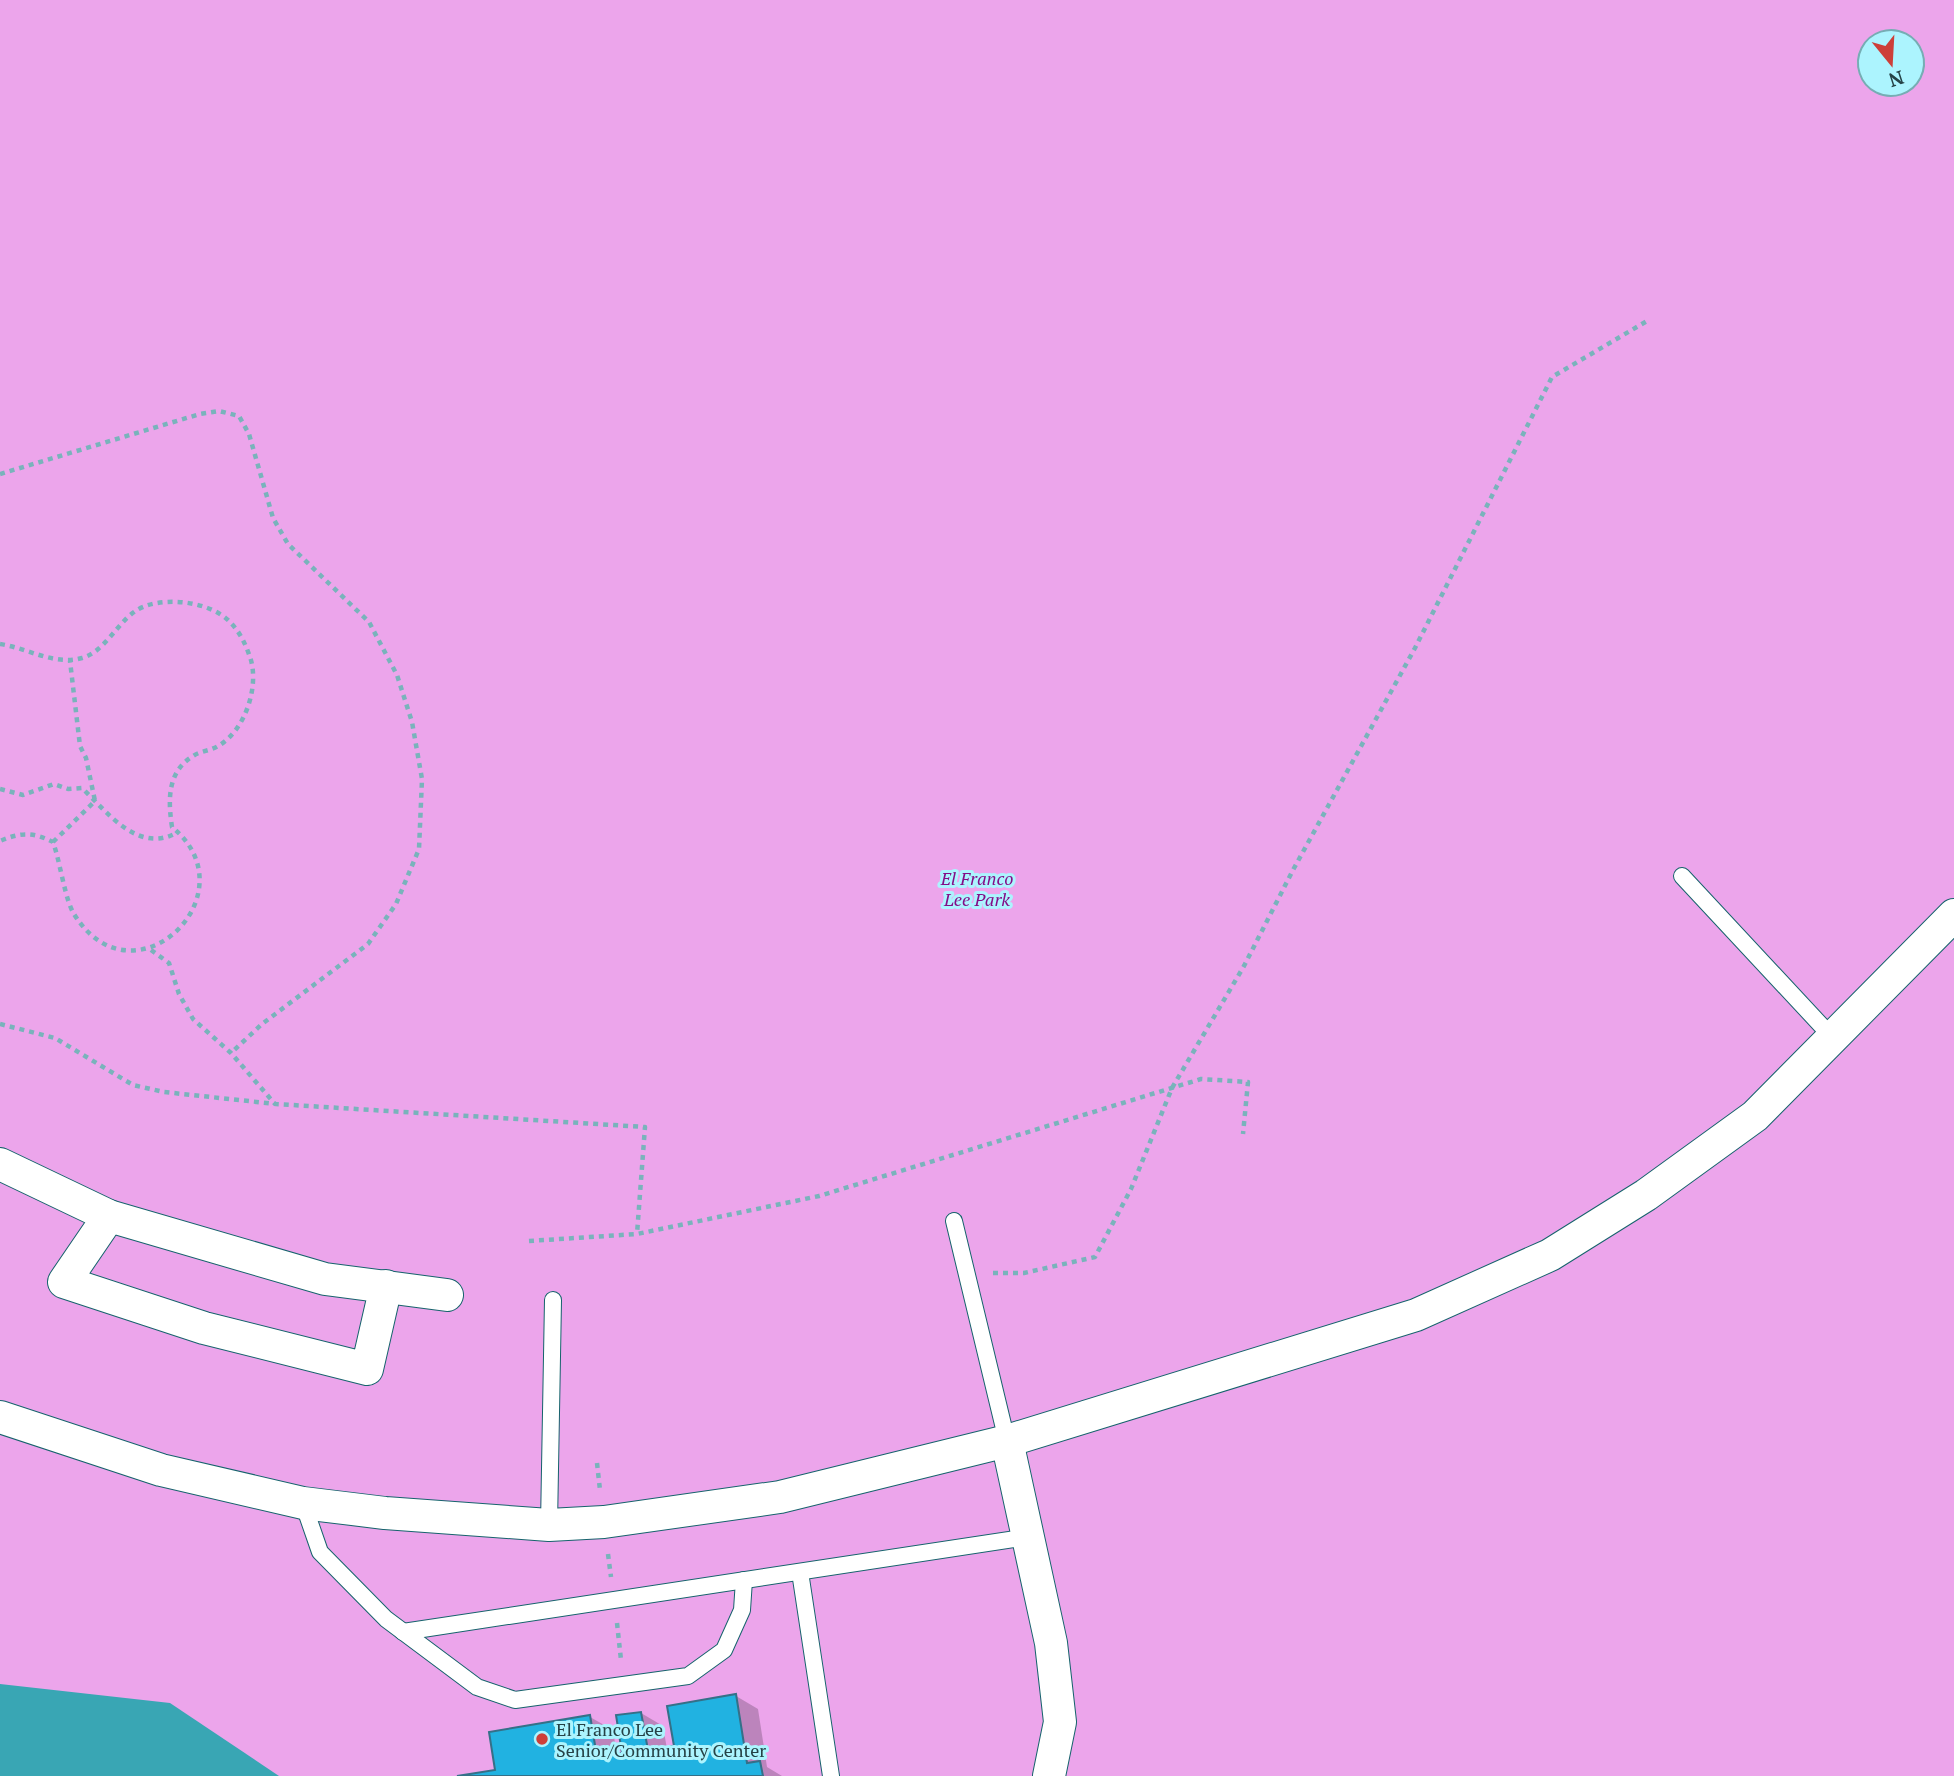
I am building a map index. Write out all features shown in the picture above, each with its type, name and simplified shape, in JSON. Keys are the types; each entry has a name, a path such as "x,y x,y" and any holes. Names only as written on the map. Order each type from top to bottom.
{"street":[{"path":"0,1417 161,1470 303,1503 385,1513 549,1525 604,1522 780,1497 1007,1441 1416,1315 1550,1255 1646,1195 1755,1115 1954,915"},
{"path":"0,1164 109,1216 324,1279 447,1295"},
{"path":"109,1216 64,1282 204,1328 367,1369 386,1286"},
{"path":"1007,1441 1051,1643 1060,1722 1049,1776"}],"lane":[{"path":"1682,876 1832,1037"},
{"path":"954,1221 1007,1441"},
{"path":"549,1525 553,1300"},
{"path":"303,1503 320,1552 386,1619 477,1687 515,1700 688,1675 724,1650 742,1610 744,1580"},
{"path":"403,1632 1028,1537"},
{"path":"800,1572 831,1776"}],"path":[{"path":"1024,1273 1095,1256 1131,1189 1172,1088 1244,966 1293,870 1415,648 1552,377 1647,321"},
{"path":"0,474 200,414 219,411 239,416 250,435 273,518 288,544 369,622 397,676 412,722 422,779 419,849 396,904 368,944 262,1024 231,1053"},
{"path":"0,644 22,647 47,658 70,660 85,657 136,610 159,603 184,603 227,618 243,637 252,664 249,705 233,732 218,746 193,755 178,769 170,786 169,809 172,827 178,832 198,869 199,892 191,915 172,938 151,950 126,950 103,943 84,929 72,911 53,842 38,834 19,833 0,841"},
{"path":"70,660 80,746 86,758 95,801"},
{"path":"0,789 23,795 54,784 68,789 82,788 136,836 154,841 178,832"},
{"path":"53,842 95,801"},
{"path":"151,950 169,963 179,994 193,1019 231,1053 276,1104"},
{"path":"0,1024 55,1038 132,1085 164,1092 276,1104 645,1127 637,1234"},
{"path":"529,1241 637,1234 819,1196 1201,1079 1248,1082 1242,1134"}],"green space":[{"name":"El Franco Lee Park","path":"0,0 1954,0 1954,1776 0,1776"}],"water":[{"path":"0,1684 170,1703 279,1776 0,1776"}],"building":[{"name":"El Franco Lee Senior/Community Center","path":"736,1694 747,1763 760,1761 763,1776 457,1776 495,1770 489,1732 590,1715 597,1757 622,1753 616,1715 641,1712 648,1750 674,1746 667,1706"}],"place":[{"name":"El Franco Lee Senior/Community Center","path":"542,1739"}]}
